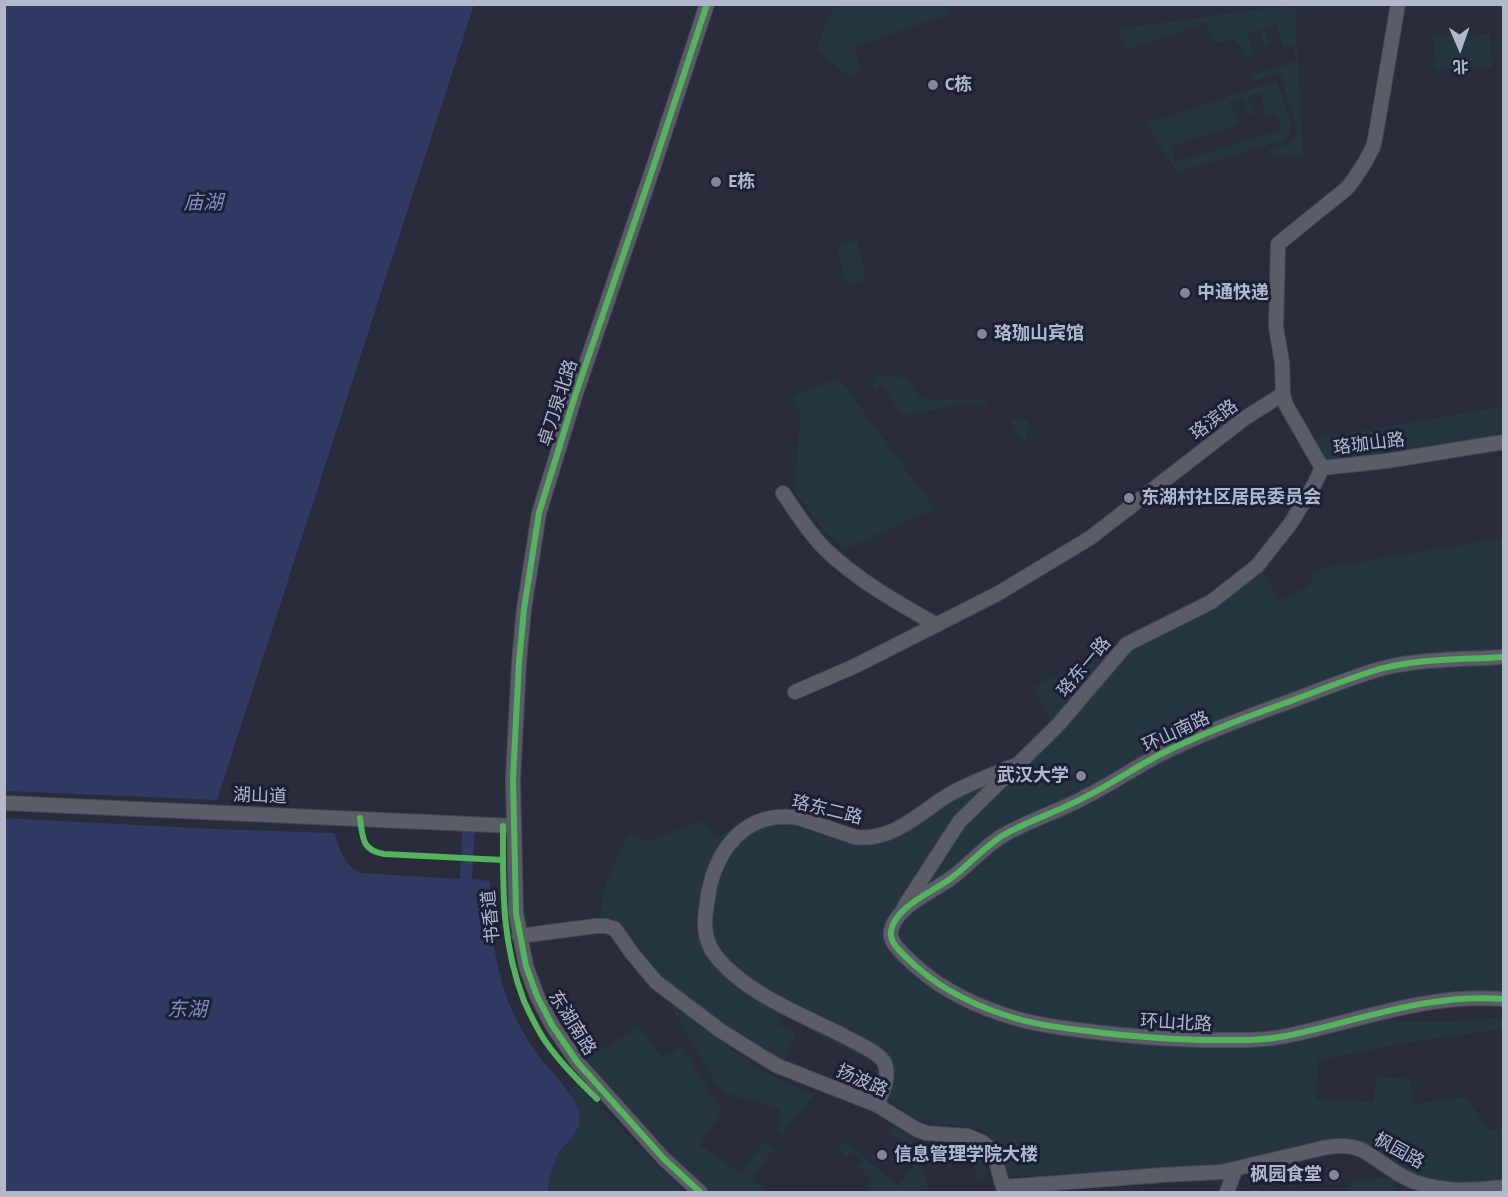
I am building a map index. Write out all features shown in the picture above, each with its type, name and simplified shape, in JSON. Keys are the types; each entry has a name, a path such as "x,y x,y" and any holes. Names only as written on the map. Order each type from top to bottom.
{"street":[{"name":"卓刀泉北路","path":"513,826 519,662 524,609 539,513 556,453 707,4"},
{"name":"卓刀泉北路","path":"536,538 713,4"},
{"path":"1283,394 1282,362 1276,327 1278,244 1346,189 1373,147 1398,4"},
{"name":"珞珈山路","path":"1283,394 1286,405 1322,468 1386,461 1503,442"},
{"name":"珞滨路","path":"795,692 855,666 997,594 1090,538 1245,418 1283,394"},
{"name":"珞东一路","path":"899,914 960,822 1058,725 1127,644 1211,602 1257,566 1291,523 1322,468"},
{"path":"783,492 810,532 825,549 878,591 937,625"},
{"name":"环山南路","path":"899,914 953,877 999,837 1085,798 1161,754 1204,735 1265,710 1381,669 1411,663 1503,657"},
{"name":"珞东二路","path":"877,1105 886,1078 883,1059 759,992 729,969 712,950 705,935 705,920 708,893 715,870 730,842 764,819 781,816 799,818 855,837 876,837 902,827 951,793 1019,764"},
{"name":"湖山道","path":"4,803 513,826"},
{"name":"东湖南路","path":"513,826 519,936 526,966 537,996 571,1054 664,1159 700,1192"},
{"name":"环山北路","path":"899,914 891,933 893,942 919,970 939,985 985,1008 1020,1020 1059,1028 1178,1040 1258,1039 1284,1036 1430,1001 1454,998 1503,999"},
{"name":"扬波路","path":"519,936 596,926 615,929 656,982 721,1031 778,1066 877,1105 916,1129 926,1133 968,1137 982,1142 995,1158 1003,1187 1222,1172"},
{"name":"枫园路","path":"1222,1172 1340,1145 1362,1150 1402,1176 1425,1185 1461,1190 1503,1187"},
{"path":"1222,1172 1228,1190"}],"shaded area":[{"path":"834,5 948,5 950,14 854,47 861,71 848,76 816,49"},
{"path":"1295,5 1303,156 1270,155 1269,151 1292,142 1296,134 1296,125 1280,73 1253,81 1251,75 1297,61 1292,45 1283,47 1276,24 1264,28 1269,45 1265,46 1259,29 1247,33 1254,56 1246,59 1241,45 1234,40 1213,43 1207,23 1126,50 1118,29"},
{"path":"1490,34 1492,67 1436,70 1434,37"},
{"path":"1277,81 1291,130 1283,140 1177,171 1149,128 1151,122","holes":["1260,93 1267,116 1276,114 1281,130 1175,162 1171,146 1238,125 1231,102 1243,98 1249,115 1253,114 1248,97"]},
{"path":"857,240 864,278 860,282 853,283 845,279 837,245"},
{"path":"877,376 903,377 923,399 986,400 986,405 962,404 903,416 881,385 874,390 873,382"},
{"path":"839,378 935,509 845,549 825,532 796,494 800,412 791,396"},
{"path":"1503,406 1503,434 1325,460 1315,438 1387,427"},
{"path":"1009,420 1028,421 1025,443"},
{"name":"武汉大学","path":"1503,538 1503,993 1417,998 1389,1005 1393,1022 1451,1022 1503,1017 1503,1029 1405,1043 1318,1060 1316,1099 1374,1102 1376,1077 1410,1079 1413,1104 1465,1097 1490,1130 1503,1128 1503,1182 1467,1186 1414,1178 1365,1147 1228,1164 1009,1177 1000,1152 990,1137 981,1130 967,1126 938,1125 920,1120 868,1088 879,1066 809,1030 812,1024 785,1012 779,1025 796,1033 783,1062 684,996 646,965 600,920 606,885 630,832 647,841 702,821 716,839 753,817 778,810 805,813 858,829 871,830 885,827 946,790 1016,759 1053,725 1034,687 1208,598 1256,561 1279,601 1310,585 1313,571"},
{"path":"670,1004 761,1070 814,1095 780,1136 781,1110 730,1094 715,1083"},
{"path":"639,1026 662,1058 682,1046 722,1112 700,1145 742,1174 763,1142 773,1149 752,1180 769,1192 708,1192 669,1154 586,1060"},
{"path":"576,1083 684,1192 549,1192 554,1163 578,1131 580,1123 578,1109 568,1092"},
{"path":"892,1125 915,1140 908,1148 887,1131"},
{"path":"845,1141 897,1186 915,1166 907,1159 922,1143 969,1148 976,1151 984,1160 988,1177 977,1179 972,1156 923,1166 928,1189 911,1192 869,1192 867,1186 872,1180 858,1167 863,1161 852,1152 847,1157 838,1149"},
{"path":"1388,1177 1394,1179 1396,1192 1349,1192 1348,1182"}],"water":[{"name":"庙湖","path":"5,4 474,5 217,800 5,791"},
{"name":"东湖","path":"4,818 334,833 347,862 361,873 460,879 462,830 475,831 472,879 490,881 493,941 507,998 532,1047 574,1101 580,1119 578,1129 554,1162 548,1192 5,1192"}],"cycle path":[{"path":"700,1192 664,1159 578,1063 552,1025 537,996 526,966 516,913 513,779 524,609 539,513 575,396 707,4"},
{"path":"1504,657 1436,660 1386,667 1241,719 1194,739 1153,758 1077,801 1002,836 950,879 907,907 894,922 891,931 893,943 918,968 941,985 978,1005 1029,1022 1118,1034 1198,1040 1267,1039 1420,1004 1475,998 1504,999"},
{"path":"360,818 364,842 376,852 503,860"},
{"name":"书香道","path":"503,826 505,914 516,979 524,1001 544,1040 571,1073 597,1099"}],"place":[{"name":"C栋","path":"933,85"},
{"name":"E栋","path":"716,182"},
{"name":"中通快递","path":"1185,293"},
{"name":"珞珈山宾馆","path":"982,334"},
{"name":"东湖村社区居民委员会","path":"1129,498"},
{"name":"武汉大学","path":"1081,776"},
{"name":"信息管理学院大楼","path":"882,1155"},
{"name":"枫园食堂","path":"1334,1175"}]}
